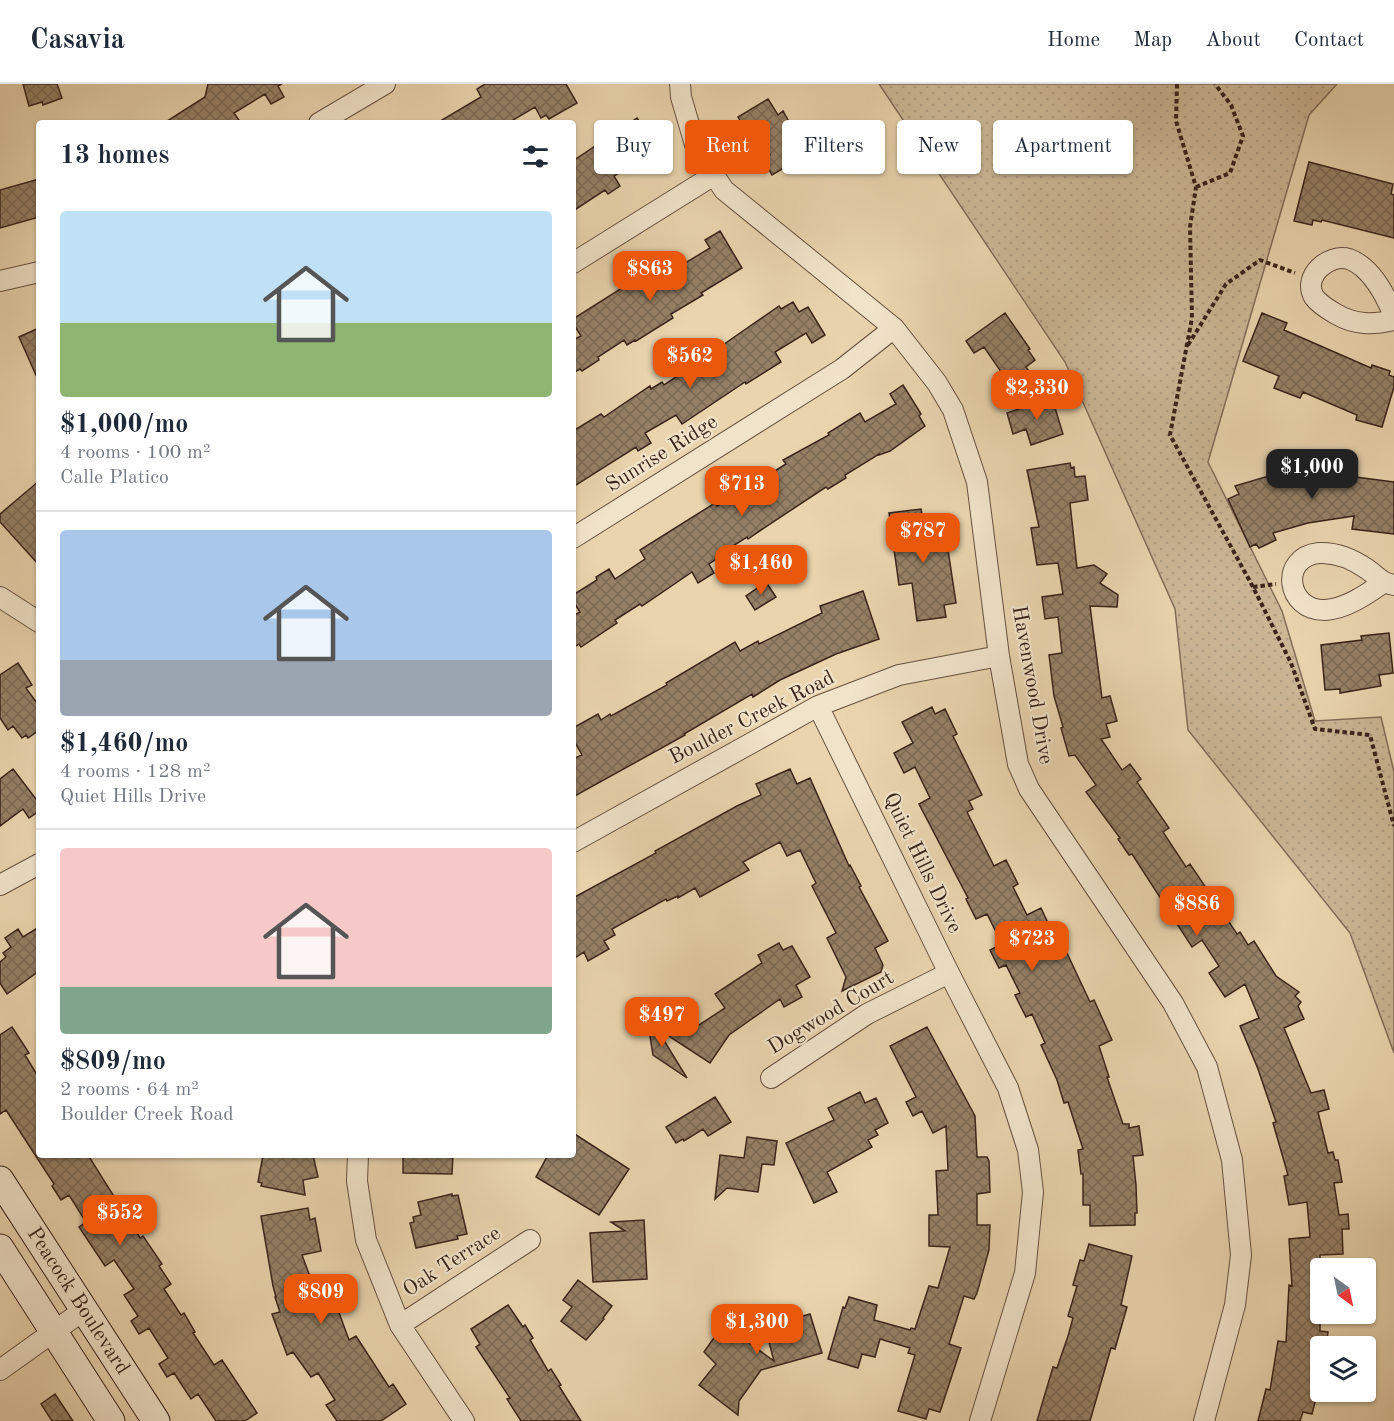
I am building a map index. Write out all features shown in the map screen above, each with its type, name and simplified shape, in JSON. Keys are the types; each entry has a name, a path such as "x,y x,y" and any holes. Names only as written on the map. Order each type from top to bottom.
{"street":[{"path":"325,120 385,84"},
{"name":"Havenwood Drive","path":"680,84 681,97 696,148 724,190 894,328 937,383 953,410 977,482 999,656 1018,764 1029,789 1173,1003 1207,1067 1232,1160 1241,1255 1235,1305 1204,1421"},
{"path":"576,261 714,175"},
{"path":"1334,258 1349,259 1365,269 1388,300 1394,318 1378,324 1360,324 1327,309 1314,297 1311,284 1317,269 1334,258"},
{"path":"0,281 36,273"},
{"name":"Sunrise Ridge","path":"576,536 843,369 894,328"},
{"path":"0,597 36,620"},
{"name":"Boulder Creek Road","path":"576,840 818,706 899,675 999,656"},
{"name":"Quiet Hills Drive","path":"818,706 1008,1088 1028,1150 1033,1192 1025,1273 980,1421"},
{"path":"0,885 36,866"},
{"name":"Dogwood Court","path":"771,1078 867,1014 949,973"},
{"path":"358,1158 357,1181 366,1240 400,1325 464,1421"},
{"name":"Peacock Boulevard","path":"0,1180 156,1421"},
{"name":"Oak Terrace","path":"400,1325 530,1240"},
{"name":"Peacock Boulevard","path":"0,1248 111,1421"},
{"path":"0,1370 84,1310"}],"path":[{"path":"1177,84 1176,121 1196,186 1190,227 1192,318 1170,435 1253,587 1286,654 1315,729 1370,735 1394,826"},
{"path":"1196,186 1230,173 1243,136 1231,105 1215,84"},
{"path":"1186,348 1226,284 1260,260 1313,280"}],"shaded area":[{"path":"879,84 1337,84 1309,115 1208,462 1282,611 1315,721 1381,717 1394,772 1394,1053 1350,933 1188,730 1175,609 1065,362 939,174 981,174 981,120 903,120"}],"building":[{"path":"23,84 57,84 62,98 43,105 42,102 29,106"},
{"path":"208,84 282,84 278,86 284,97 271,104 265,94 234,113 239,120 169,120 205,97"},
{"path":"485,84 566,84 577,103 549,119 546,115 541,118 535,107 513,120 442,120 481,97 477,89"},
{"path":"768,99 778,115 783,111 788,120 782,120 782,169 772,175 770,172 770,120 740,120 738,117"},
{"path":"594,147 594,174 617,174 614,176 620,186 608,194 605,190 576,209 576,159"},
{"path":"1309,162 1393,184 1391,194 1394,195 1394,238 1322,220 1321,222 1313,220 1312,225 1294,221"},
{"path":"36,180 36,218 0,228 0,190"},
{"path":"720,231 742,268 671,314 673,318 636,341 627,345 624,340 598,357 599,360 582,371 580,369 576,371 576,338 581,336 576,328 576,317 655,267 657,271 678,258 682,265 710,248 705,240"},
{"path":"793,302 799,312 808,307 825,335 812,343 806,333 775,352 781,362 746,384 745,382 682,424 676,415 645,433 651,443 638,451 636,447 576,485 576,429 601,414 604,417 650,386 651,389 662,382 664,385 690,368 687,364 715,346 717,349 779,306 781,309"},
{"path":"1005,313 1035,360 1026,367 1032,376 1004,395 995,383 1004,376 984,347 974,353 966,341"},
{"path":"1262,313 1287,323 1284,330 1371,368 1372,365 1390,371 1389,375 1394,377 1394,387 1382,427 1356,420 1357,415 1303,392 1300,398 1274,388 1279,376 1243,361"},
{"path":"36,329 36,375 19,337"},
{"path":"903,385 921,414 919,416 925,426 890,451 879,454 845,475 846,478 828,489 826,487 748,539 747,537 720,554 721,556 709,564 714,573 698,583 692,572 642,606 640,604 615,620 617,623 581,647 579,644 576,646 576,614 580,612 576,606 576,593 597,580 596,577 609,569 615,579 645,559 640,550 715,503 717,506 738,494 743,501 770,484 765,477 786,464 783,460 829,435 828,433 860,413 865,422 896,404 890,394"},
{"path":"1052,398 1063,434 1031,445 1026,429 1013,434 1007,413"},
{"path":"1333,456 1334,462 1346,462 1348,476 1394,482 1394,534 1352,529 1354,516 1308,523 1273,533 1276,540 1259,548 1256,544 1250,547 1228,499 1239,494 1235,486 1282,472 1280,462"},
{"path":"1070,463 1071,468 1074,467 1075,477 1085,476 1088,500 1070,503 1077,568 1094,565 1107,574 1100,583 1118,595 1117,607 1090,606 1102,698 1110,696 1117,721 1106,724 1110,737 1101,739 1122,770 1130,764 1141,779 1137,782 1169,828 1163,832 1186,867 1190,864 1237,934 1240,932 1248,945 1254,941 1276,976 1299,992 1295,996 1301,1002 1298,1006 1304,1019 1284,1028 1311,1093 1324,1090 1329,1109 1318,1112 1328,1153 1333,1152 1335,1160 1338,1160 1342,1182 1334,1183 1339,1215 1348,1214 1349,1229 1342,1229 1343,1254 1310,1258 1310,1324 1320,1324 1320,1331 1328,1332 1327,1336 1310,1336 1310,1402 1315,1402 1312,1414 1303,1412 1300,1421 1258,1421 1266,1389 1270,1390 1278,1341 1286,1342 1289,1285 1292,1286 1289,1239 1310,1237 1307,1202 1289,1205 1284,1176 1288,1175 1273,1123 1276,1122 1240,1026 1259,1018 1245,984 1225,997 1209,973 1219,966 1202,940 1192,947 1132,854 1129,855 1118,839 1120,838 1086,792 1096,785 1075,755 1069,756 1054,696 1049,655 1062,653 1058,617 1045,619 1042,597 1063,594 1058,563 1037,565 1031,528 1039,527 1027,470"},
{"path":"36,484 36,562 0,522 0,514"},
{"path":"921,509 925,532 945,530 956,603 944,605 946,617 917,621 912,583 899,585 889,513"},
{"path":"766,582 776,597 755,610 746,596"},
{"path":"863,591 879,639 836,654 780,680 753,697 752,694 685,735 576,795 576,758 582,755 576,744 576,726 598,714 601,720 610,714 611,716 667,685 666,683 735,642 740,651 822,613 820,606"},
{"path":"1389,633 1393,673 1379,675 1381,686 1340,693 1340,689 1325,690 1321,645 1362,640 1361,636"},
{"path":"18,663 32,685 26,688 36,702 36,732 28,738 26,735 22,738 13,726 8,730 0,718 0,675"},
{"path":"932,707 935,714 945,709 957,734 953,736 982,795 969,801 973,809 967,812 994,866 1006,860 1018,884 1013,887 1027,915 1041,908 1062,953 1066,951 1090,1002 1094,1000 1112,1040 1099,1046 1109,1077 1107,1077 1123,1124 1129,1124 1129,1128 1139,1126 1143,1155 1133,1156 1137,1213 1135,1213 1135,1225 1090,1226 1090,1205 1083,1205 1083,1174 1081,1174 1078,1150 1083,1149 1068,1102 1064,1103 1057,1080 1041,1045 1045,1043 1032,1014 1026,1017 1015,995 1020,993 1006,965 999,968 990,950 1002,944 987,914 976,919 966,899 968,898 919,804 930,798 915,767 904,773 894,753 913,743 902,722"},
{"path":"13,769 36,799 36,813 29,818 23,809 0,826 0,779"},
{"path":"790,769 797,784 810,778 849,866 861,886 859,887 888,941 875,948 883,965 881,972 842,991 846,977 827,938 836,933 812,886 816,883 800,850 787,856 780,842 743,862 749,870 700,897 695,888 678,898 678,896 667,901 666,899 612,929 615,935 604,941 609,949 588,961 584,952 576,957 576,896 737,806 761,795 756,784"},
{"path":"18,929 23,937 36,929 36,973 7,994 0,983 0,962 6,957 3,953 11,947 5,938"},
{"path":"779,943 783,950 792,946 810,977 796,985 802,997 784,1007 780,999 729,1035 710,1063 658,1029 667,1016 680,1021 684,1016 699,1025 725,1008 715,994 762,963 758,955"},
{"path":"646,1011 687,1078 653,1055"},
{"path":"12,1027 29,1053 25,1055 36,1073 36,1156 6,1110 0,1114 0,1035"},
{"path":"927,1027 975,1116 977,1157 987,1157 989,1161 990,1192 977,1194 977,1225 990,1225 989,1250 977,1293 974,1299 964,1296 949,1344 961,1348 940,1412 929,1409 926,1419 898,1411 915,1355 908,1353 910,1348 880,1339 875,1357 862,1354 858,1368 828,1359 843,1307 845,1308 849,1297 877,1305 874,1320 910,1330 915,1329 929,1286 938,1288 950,1247 929,1246 929,1215 938,1215 936,1171 948,1170 946,1126 933,1133 922,1111 913,1116 906,1102 916,1097 890,1046"},
{"path":"860,1092 865,1103 876,1098 888,1123 875,1130 878,1135 868,1140 872,1147 827,1172 837,1192 814,1203 786,1143 834,1120 828,1108"},
{"path":"715,1097 731,1122 708,1136 703,1129 684,1141 683,1139 676,1143 666,1127"},
{"path":"576,1135 629,1169 599,1215 536,1177 546,1158 576,1158"},
{"path":"747,1137 777,1141 774,1165 762,1164 758,1192 727,1188 715,1199 720,1155 744,1158"},
{"path":"37,1158 90,1158 140,1238 143,1236 162,1264 159,1266 171,1284 164,1289 181,1315 184,1313 195,1332 193,1333 214,1365 222,1360 257,1413 245,1421 216,1421 198,1394 191,1399 174,1373 167,1377 159,1364 168,1358 149,1328 139,1334 131,1321 138,1316 124,1295 134,1289 114,1260 105,1266 79,1227 86,1222 69,1195 61,1200 52,1186 54,1184"},
{"path":"262,1158 314,1158 318,1177 303,1180 305,1195 261,1186 262,1183 258,1182"},
{"path":"403,1158 453,1158 452,1174 403,1173"},
{"path":"452,1194 452,1196 458,1195 467,1234 457,1236 458,1239 416,1248 410,1223 414,1222 413,1217 421,1215 418,1202"},
{"path":"308,1208 310,1220 315,1218 321,1251 302,1255 316,1293 330,1288 349,1340 356,1336 389,1387 393,1384 406,1404 381,1421 337,1421 326,1405 335,1400 318,1373 311,1377 293,1352 287,1355 272,1314 280,1312 275,1297 261,1216"},
{"path":"644,1220 647,1279 593,1282 590,1233 625,1231 611,1222"},
{"path":"1089,1244 1132,1256 1121,1305 1127,1307 1115,1349 1111,1348 1090,1421 1037,1421 1053,1367 1057,1368 1068,1336 1073,1318 1068,1316 1077,1286 1073,1285 1080,1260 1084,1261"},
{"path":"578,1280 612,1306 586,1340 561,1321 572,1307 563,1300"},
{"path":"508,1305 523,1327 525,1325 533,1338 530,1340 548,1371 551,1369 581,1421 521,1421 507,1399 510,1398 476,1347 480,1344 471,1329"},
{"path":"782,1306 786,1321 810,1314 822,1353 761,1370 739,1401 738,1415 699,1385 716,1364 704,1352 718,1332 726,1338 731,1330 774,1361 761,1312"},
{"path":"55,1394 73,1421 52,1421 41,1404"}]}
